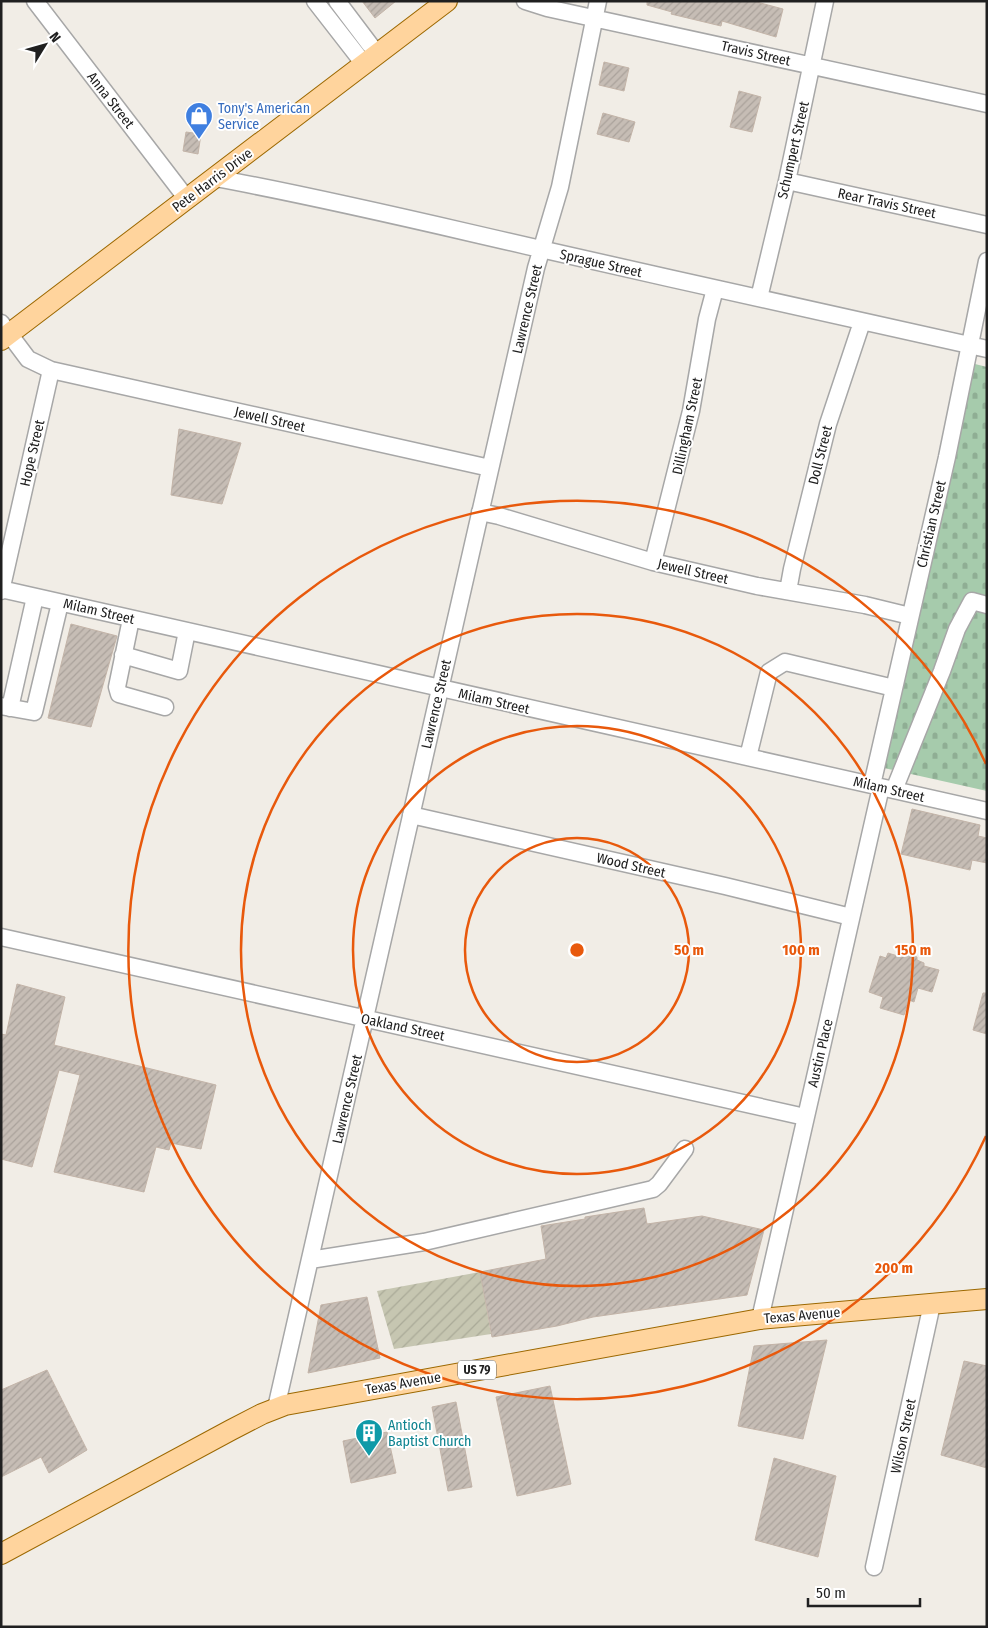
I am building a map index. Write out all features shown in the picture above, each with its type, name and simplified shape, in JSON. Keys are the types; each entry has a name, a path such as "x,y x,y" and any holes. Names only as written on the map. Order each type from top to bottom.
{"main road":[{"name":"Pete Harris Drive","path":"4,333 187,199 447,1"},
{"name":"Texas Avenue","path":"1,1554 231,1430 276,1408 760,1319 987,1299"}],"street":[{"name":"Anna Street","path":"35,1 187,199"},
{"path":"315,1 371,59"},
{"path":"337,1 371,59"},
{"name":"Travis Street","path":"525,1 547,8 597,9 812,65 987,104"},
{"name":"Schumpert Street","path":"759,298 787,181 825,1"},
{"name":"Lawrence Street","path":"276,1408 490,468 541,250 560,186 597,9"},
{"name":"Sprague Street","path":"215,178 360,208 987,349"},
{"name":"Rear Travis Street","path":"787,181 987,225"},
{"name":"Christian Street","path":"882,788 894,688 947,456 987,261"},
{"name":"Dillingham Street","path":"653,562 691,411 707,319 715,289"},
{"name":"Doll Street","path":"788,591 828,424 862,322"},
{"path":"4,333 28,359 51,370"},
{"name":"Jewell Street","path":"51,370 490,468"},
{"name":"Hope Street","path":"1,590 51,370"},
{"name":"Jewell Street","path":"480,512 653,562 757,586 865,605 910,616"},
{"name":"Milam Street","path":"1,590 987,811"},
{"path":"35,597 5,707 34,712 60,603"},
{"path":"882,788 942,671 956,629 972,601 987,605"},
{"path":"131,619 117,687 119,694 166,707"},
{"path":"123,655 178,671 187,631"},
{"path":"748,757 769,672 786,662 894,688"},
{"name":"Austin Place","path":"760,1319 882,788"},
{"name":"Wood Street","path":"411,815 725,886 851,917"},
{"name":"Oakland Street","path":"1,937 805,1117"},
{"path":"310,1260 424,1242 653,1189 685,1150"},
{"name":"Wilson Street","path":"874,1567 932,1304"}],"shaded area":[{"path":"480,1272 491,1334 394,1349 377,1291"}],"green space":[{"path":"975,364 987,367 987,791 884,768"}],"building":[{"path":"362,1 396,1 375,18"},
{"path":"647,1 753,1 783,9 776,37 722,21 721,26 671,14 672,12 647,5"},
{"path":"604,62 629,68 624,91 599,85"},
{"path":"739,91 761,97 752,132 730,127"},
{"path":"603,113 635,122 629,142 597,134"},
{"name":"Tony's American Service","path":"186,132 201,134 198,154 183,151"},
{"path":"179,429 241,443 222,504 171,495"},
{"path":"71,624 117,636 91,727 48,718"},
{"path":"912,809 980,825 978,836 987,838 987,863 972,860 970,870 901,854"},
{"path":"888,953 901,957 902,953 917,957 917,960 924,963 924,966 939,970 932,992 918,988 914,1002 909,1000 904,1015 880,1008 883,997 869,992 880,956 886,958"},
{"path":"17,984 65,997 54,1045 216,1085 201,1149 171,1143 169,1150 156,1147 144,1192 54,1172 80,1075 59,1070 32,1167 1,1159 1,1034 6,1035"},
{"path":"983,993 987,993 987,1034 973,1030"},
{"path":"644,1208 647,1224 702,1216 764,1230 747,1295 593,1317 557,1326 492,1337 480,1272 546,1259 541,1226"},
{"path":"367,1297 380,1358 308,1373 321,1305"},
{"path":"827,1340 803,1439 738,1426 754,1346"},
{"path":"964,1361 987,1366 987,1468 941,1455"},
{"path":"47,1370 87,1450 49,1473 41,1457 1,1477 1,1390"},
{"path":"550,1386 571,1484 517,1496 496,1397"},
{"path":"456,1402 472,1487 448,1491 432,1407"},
{"name":"Antioch Baptist Church","path":"387,1432 396,1473 351,1483 343,1441"},
{"path":"774,1458 836,1476 818,1557 755,1540"}],"place":[{"name":"Tony's American Service","path":"199,140"},
{"name":"Antioch Baptist Church","path":"369,1457"}]}
